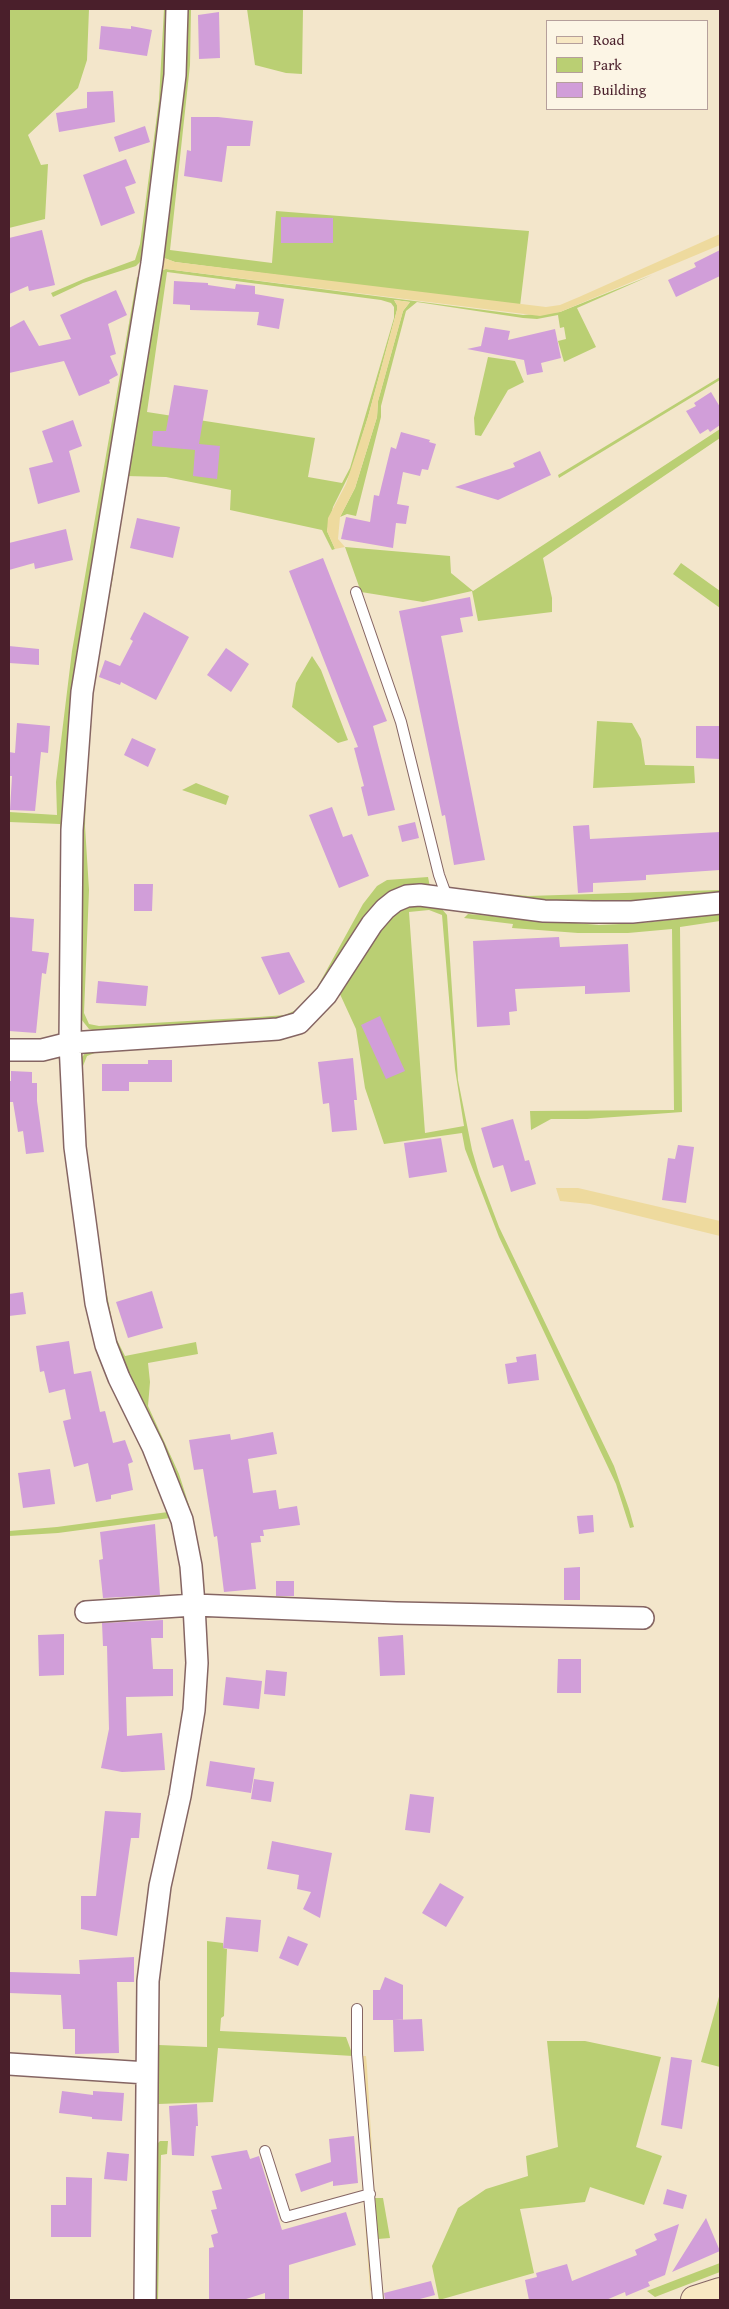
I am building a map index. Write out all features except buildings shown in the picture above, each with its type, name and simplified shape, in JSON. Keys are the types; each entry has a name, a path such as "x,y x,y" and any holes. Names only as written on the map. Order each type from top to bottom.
{"main road":[{"path":"695,2300 720,2292"}],"street":[{"path":"145,2300 148,2226 148,1981 158,1905 180,1796 194,1710 197,1663 191,1566 182,1520 154,1447 118,1378 106,1345 96,1303 75,1147 70,1043 72,830 82,692 152,264 176,74 178,9"},
{"path":"9,1050 42,1050 70,1043 278,1029 299,1023 326,995 372,924 385,909 395,901 407,896 420,894 544,911 632,912 720,903"},
{"path":"86,1612 194,1605 377,1612 643,1618"},
{"path":"9,2064 147,2073"}],"lane":[{"path":"356,592 402,722 439,875 447,898"},
{"path":"357,2009 357,2054 378,2300"},
{"path":"265,2151 286,2217 370,2194"}],"green space":[{"path":"9,9 89,9 87,60 78,88 28,135 41,165 48,164 45,219 9,228"},
{"path":"164,9 168,9 165,70 144,258 136,266 83,283 53,297 51,293 135,260 140,244 159,100"},
{"path":"183,9 191,9 190,65 170,250 272,263 276,211 529,231 520,306 175,262 164,258 161,255"},
{"path":"247,9 303,9 302,74 286,73 255,65"},
{"path":"166,269 523,315 560,312 652,275 577,308 596,347 564,362 558,341 566,339 564,327 560,328 558,315 537,319 523,318 417,302 406,311 381,406 381,417 356,516 347,514 340,517 355,488 377,417 378,401 403,311 410,302 394,300 397,310 368,417 352,469 333,507 327,531 335,549 332,550 322,530 230,510 231,490 166,477 126,476 159,271","holes":["167,272 381,300 391,303 394,307 394,318 350,468 342,483 308,477 315,438 147,412"]},
{"path":"137,277 140,279 73,700 65,775 65,916 60,915 60,824 9,822 9,812 57,815 56,782 72,651"},
{"path":"488,357 515,361 524,382 508,390 481,436 475,435 474,418"},
{"path":"720,377 720,380 559,478 558,475"},
{"path":"720,429 720,438 543,558 552,598 552,612 478,621 472,591 423,602 361,592 345,547 450,556 451,573 473,591"},
{"path":"681,563 720,591 720,608 673,574"},
{"path":"114,571 95,677 87,758 85,826 89,890 84,1013 89,1024 99,1026 259,1017 285,1015 296,1010 306,1004 313,995 363,904 377,886 387,880 428,877 430,887 528,896 720,890 720,897 662,902 554,904 408,888 316,998 291,1018 97,1031 89,1029 81,1019 79,827 84,746 109,572"},
{"path":"312,656 321,670 348,740 338,743 292,707 296,683"},
{"path":"597,721 632,723 641,739 645,765 694,766 695,783 593,788"},
{"path":"196,783 229,796 226,805 182,790"},
{"path":"420,905 441,908 447,915 458,1080 472,1150 479,1174 499,1227 614,1466 634,1527 630,1528 616,1484 499,1237 465,1149 462,1133 384,1144 365,1088 356,1029 339,992 377,932 400,909","holes":["429,910 442,915 455,1069 464,1126 425,1133 409,912"]},
{"path":"468,914 599,925 643,923 720,914 720,921 680,927 682,1112 587,1119 551,1119 531,1130 530,1111 674,1110 672,929 628,933 578,933 512,928 513,924 464,918"},
{"path":"283,1037 284,1040 100,1051 87,1056 81,1071 86,1158 98,1248 115,1336 125,1356 196,1342 198,1354 148,1363 150,1382 148,1406 179,1474 194,1521 207,1613 115,1348 88,1205 78,1062 87,1051"},
{"path":"168,1512 170,1518 58,1533 9,1536 9,1531 57,1527"},
{"path":"207,1941 223,1943 223,1948 227,1949 224,2016 221,2018 220,2031 346,2037 353,2056 218,2048 213,2102 158,2104 159,2045 207,2047"},
{"path":"720,1993 720,2067 701,2062"},
{"path":"547,2041 585,2041 661,2057 636,2147 662,2156 644,2205 590,2187 585,2202 520,2209 534,2273 439,2300 432,2266 458,2208 486,2189 528,2176 526,2156 558,2147"},
{"path":"160,2141 168,2141 167,2154 161,2155 158,2300 152,2300 157,2144"},
{"path":"375,2198 383,2198 390,2238 378,2239"},
{"path":"720,2263 720,2272 655,2297 647,2291"}],"sand":[{"path":"720,234 720,245 560,312 540,316 166,269 159,271 161,255 175,262 546,307 560,305"},
{"path":"394,300 410,302 403,311 378,401 377,417 355,488 340,517 338,539 345,547 335,549 327,531 328,518 346,484 368,417 397,310"},
{"path":"556,1188 578,1188 720,1221 720,1236 590,1204 560,1201"},
{"path":"353,2056 366,2056 381,2300 370,2290"}]}
